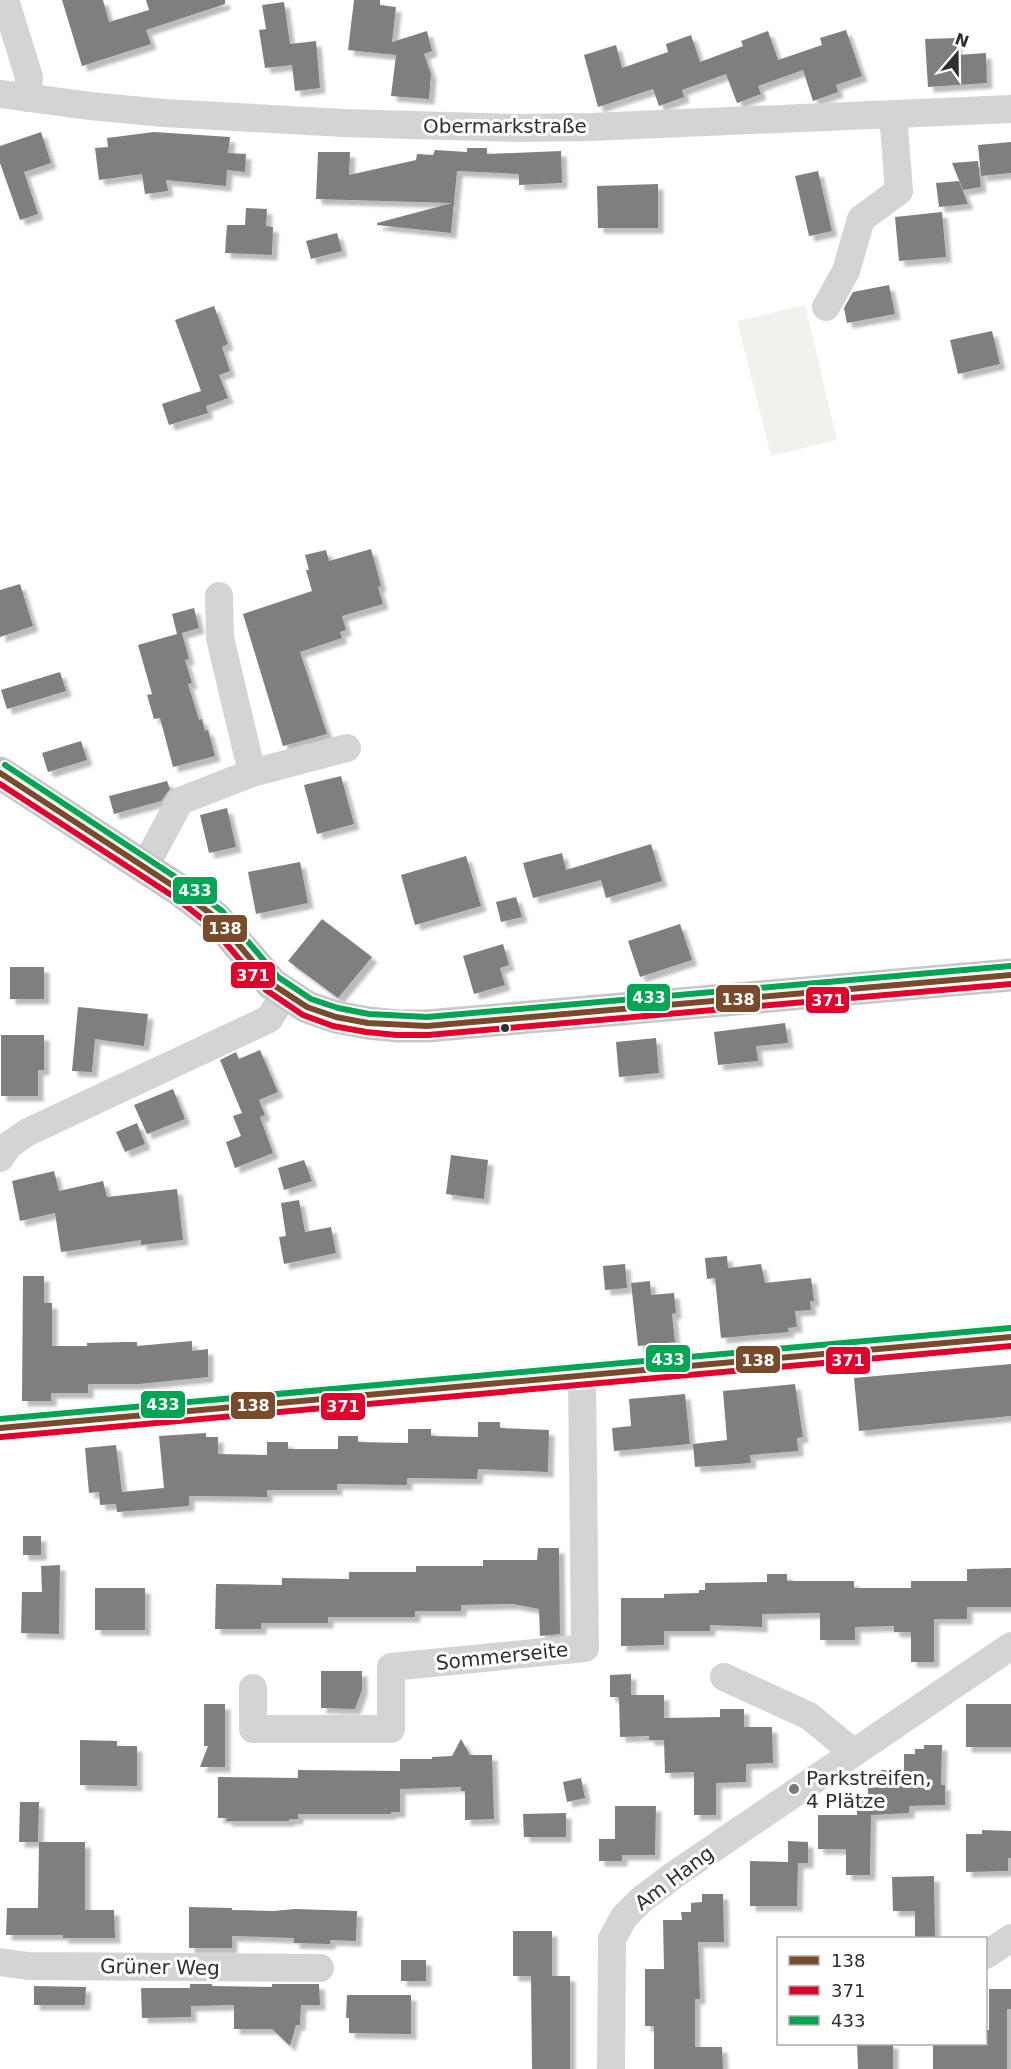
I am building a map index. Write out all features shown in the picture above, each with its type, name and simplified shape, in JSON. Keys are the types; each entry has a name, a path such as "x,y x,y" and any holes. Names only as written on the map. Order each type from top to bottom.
{"main road":[{"path":"0,773 145,866 216,918 272,984 285,994 307,1007 336,1017 398,1026 427,1026 1011,975"}],"street":[{"path":"5,0 29,77 14,96"},
{"name":"Obermarkstraße","path":"14,96 164,113 440,127 568,128 1011,110"},
{"path":"826,307 846,270 861,219 899,191 893,114"},
{"path":"219,596 220,638 252,773"},
{"path":"145,866 180,801 252,773 347,748"},
{"path":"0,1158 9,1145 28,1132 269,1019 285,994"},
{"path":"0,1428 1011,1337"},
{"name":"Sommerseite","path":"253,1688 253,1730 392,1729 391,1667 585,1648 582,1377"},
{"name":"Am Hang","path":"611,2069 612,1939 624,1917 641,1900 674,1875 1011,1646"},
{"path":"723,1677 809,1716 853,1752"},
{"path":"987,1954 1011,1938"},
{"name":"Grüner Weg","path":"0,1962 28,1966 320,1968"}],"shaded area":[{"path":"805,305 837,440 771,456 737,321"}],"building":[{"path":"62,0 103,0 109,22 149,10 146,0 225,0 225,4 146,30 151,44 82,66"},
{"path":"354,0 380,0 380,5 396,7 392,42 427,31 432,51 424,54 431,74 429,99 391,96 396,55 348,50"},
{"path":"284,2 290,44 316,41 320,88 295,91 292,65 265,68 259,30 266,29 262,5"},
{"path":"846,30 862,76 836,85 838,92 813,101 803,70 758,86 761,94 737,103 726,74 682,90 684,97 659,106 653,89 598,107 584,55 616,45 622,68 668,52 666,44 691,35 700,62 743,46 741,41 768,31 778,60 822,45 820,38"},
{"path":"956,38 957,55 986,53 987,83 928,87 925,39"},
{"path":"41,132 51,163 24,172 38,214 20,220 0,163 0,146"},
{"path":"154,132 230,137 228,153 246,154 245,172 227,170 226,186 166,180 168,191 145,194 142,174 99,180 95,148 108,147 107,138"},
{"path":"1011,142 1011,173 981,176 978,145"},
{"path":"467,148 487,148 487,154 561,151 562,183 519,185 519,174 457,171 451,233 377,225 377,223 452,203 316,199 318,152 350,152 349,175 416,160 417,154 433,155 435,150 467,152"},
{"path":"978,161 981,187 963,190 952,163"},
{"path":"818,171 832,231 809,236 795,176"},
{"path":"959,181 968,204 939,207 936,183"},
{"path":"658,184 658,228 598,228 597,186"},
{"path":"246,208 267,209 266,226 273,227 272,255 225,253 227,225 245,225"},
{"path":"942,212 946,257 899,261 895,217"},
{"path":"337,233 342,251 311,259 306,241"},
{"path":"889,285 895,314 847,323 844,308 853,292"},
{"path":"214,306 228,344 222,347 230,371 219,375 228,398 206,406 208,413 169,425 162,404 201,391 175,320"},
{"path":"992,331 1000,364 958,374 950,340"},
{"path":"371,549 381,586 378,587 383,604 342,616 346,630 340,632 342,638 300,652 327,734 283,746 243,614 312,591 306,570 309,570 305,555 326,550 329,561"},
{"path":"20,584 33,626 0,637 0,590"},
{"path":"194,608 199,628 182,633 189,659 185,660 192,683 188,684 199,720 202,719 205,731 208,730 215,756 173,767 160,718 154,719 147,695 152,694 138,645 177,634 172,614"},
{"path":"60,672 66,691 7,709 1,690"},
{"path":"81,741 87,760 48,772 42,753"},
{"path":"341,776 354,824 317,834 304,785"},
{"path":"167,781 170,789 161,801 114,814 109,796"},
{"path":"227,808 236,847 209,853 200,815"},
{"path":"651,844 662,881 606,898 601,880 533,898 523,863 562,853 566,870"},
{"path":"466,856 481,906 415,925 401,875"},
{"path":"300,862 308,903 256,914 248,872"},
{"path":"516,897 522,917 501,922 496,902"},
{"path":"322,919 372,957 338,998 288,961"},
{"path":"680,924 692,960 640,977 628,941"},
{"path":"503,944 509,965 500,968 505,985 474,994 463,956"},
{"path":"10,967 44,967 44,999 10,999"},
{"path":"78,1007 148,1014 144,1046 95,1039 92,1072 72,1071"},
{"path":"785,1023 788,1043 756,1046 758,1061 718,1065 714,1032"},
{"path":"1,1035 44,1035 44,1070 38,1070 38,1096 1,1096"},
{"path":"656,1038 659,1073 619,1077 616,1042"},
{"path":"260,1050 278,1092 259,1100 265,1115 260,1117 273,1153 235,1168 226,1142 241,1136 233,1116 242,1113 220,1060 236,1052 239,1059"},
{"path":"173,1089 185,1119 147,1134 134,1105"},
{"path":"137,1123 145,1144 125,1152 116,1132"},
{"path":"451,1155 488,1160 484,1199 446,1194"},
{"path":"304,1160 312,1181 284,1190 278,1168"},
{"path":"54,1171 59,1191 103,1181 107,1197 177,1189 183,1240 141,1245 141,1240 61,1252 55,1213 20,1221 12,1181"},
{"path":"299,1200 305,1232 331,1227 336,1253 284,1264 279,1237 286,1236 281,1203"},
{"path":"727,1256 728,1268 761,1264 765,1283 811,1278 814,1301 810,1301 811,1310 795,1311 797,1327 788,1328 789,1332 721,1338 715,1278 707,1279 705,1258"},
{"path":"625,1264 627,1288 605,1290 603,1266"},
{"path":"23,1276 44,1276 44,1303 52,1303 52,1346 137,1342 137,1346 192,1341 192,1351 208,1349 208,1377 139,1384 88,1384 88,1393 51,1393 51,1401 22,1401"},
{"path":"650,1281 651,1295 674,1293 676,1313 672,1314 675,1342 638,1346 631,1283"},
{"path":"1011,1364 1011,1416 859,1431 854,1378"},
{"path":"795,1384 803,1437 797,1438 798,1451 750,1455 751,1463 695,1467 693,1444 727,1440 723,1391"},
{"path":"685,1394 690,1444 614,1451 612,1428 631,1426 629,1399"},
{"path":"478,1422 500,1422 500,1428 549,1430 548,1472 478,1469 477,1479 407,1478 407,1485 337,1484 337,1490 267,1490 267,1497 189,1496 189,1506 117,1512 116,1504 100,1505 99,1492 89,1493 85,1448 116,1445 122,1492 164,1488 159,1436 206,1433 206,1437 218,1437 218,1454 267,1455 267,1442 288,1442 288,1449 338,1449 338,1436 358,1436 358,1442 408,1443 408,1429 431,1429 431,1436 478,1437"},
{"path":"23,1536 41,1536 41,1555 23,1555"},
{"path":"538,1548 559,1548 560,1634 540,1636 539,1609 513,1604 461,1605 461,1611 415,1611 415,1617 328,1617 328,1623 261,1623 261,1629 215,1629 216,1584 282,1585 282,1578 349,1579 349,1572 416,1572 416,1566 483,1566 483,1560 537,1560"},
{"path":"60,1565 59,1634 21,1633 22,1592 42,1592 41,1566"},
{"path":"1011,1568 1011,1607 967,1607 967,1619 934,1619 934,1662 911,1662 911,1632 894,1632 894,1626 855,1627 855,1640 820,1640 820,1613 762,1614 762,1627 710,1625 710,1631 664,1631 664,1645 621,1646 621,1598 664,1598 664,1594 699,1593 699,1590 705,1590 705,1583 767,1582 767,1574 787,1574 787,1581 854,1581 854,1588 911,1588 911,1581 967,1581 967,1569"},
{"path":"95,1588 145,1588 145,1630 95,1630"},
{"path":"321,1671 362,1671 362,1690 355,1709 321,1708"},
{"path":"631,1674 631,1695 664,1695 664,1718 720,1717 720,1709 744,1709 744,1727 772,1727 773,1763 746,1764 746,1782 716,1783 716,1815 694,1815 694,1772 665,1773 664,1740 649,1740 649,1736 620,1737 619,1697 610,1697 610,1675"},
{"path":"204,1704 225,1704 225,1767 200,1767 208,1746 204,1746"},
{"path":"966,1704 1011,1704 1011,1747 966,1747"},
{"path":"461,1739 470,1755 492,1755 494,1819 465,1820 465,1791 461,1791 461,1787 400,1789 400,1812 391,1812 391,1814 298,1814 298,1819 289,1819 289,1821 226,1821 227,1818 218,1818 218,1777 298,1778 298,1770 400,1771 400,1759 432,1759 432,1757 452,1756"},
{"path":"80,1740 117,1741 117,1746 137,1746 137,1786 80,1785"},
{"path":"924,1745 942,1745 941,1785 945,1785 945,1805 909,1806 909,1813 871,1815 870,1875 846,1875 846,1849 818,1849 818,1815 857,1815 857,1794 868,1794 868,1788 881,1787 881,1770 904,1770 904,1754 915,1754 915,1749 924,1749"},
{"path":"581,1778 585,1798 567,1802 563,1782"},
{"path":"20,1802 39,1802 38,1842 19,1842"},
{"path":"615,1806 656,1806 655,1855 622,1855 622,1861 599,1861 599,1839 615,1839"},
{"path":"566,1813 566,1837 524,1837 523,1814"},
{"path":"982,1830 1011,1831 1011,1858 1008,1858 1008,1871 966,1872 966,1834 982,1834"},
{"path":"788,1841 808,1842 808,1863 798,1863 797,1906 750,1906 750,1861 788,1862"},
{"path":"39,1842 85,1842 85,1910 114,1910 115,1938 6,1935 7,1908 38,1908"},
{"path":"934,1876 935,1937 915,1937 915,1911 893,1911 892,1877"},
{"path":"702,1894 723,1894 724,1942 698,1942 700,1999 695,1999 695,2047 722,2047 723,2069 654,2069 654,2026 645,2026 645,1969 664,1969 663,1920 682,1920 681,1912 691,1912 691,1903 702,1902"},
{"path":"189,1907 274,1911 295,1909 357,1911 356,1941 330,1940 330,1944 294,1943 294,1938 232,1936 232,1948 189,1948"},
{"path":"513,1931 552,1931 552,1976 570,1976 570,2069 532,2069 531,1976 513,1976"},
{"path":"401,1960 426,1960 426,1981 401,1981"},
{"path":"190,1984 272,1987 272,1984 319,1984 320,2005 301,2005 300,2025 296,2025 290,2046 272,2029 234,2029 234,2005 191,2006 191,2017 142,2018 141,1988 190,1988"},
{"path":"34,1986 86,1987 85,2005 34,2005"},
{"path":"989,1989 1011,1989 1011,2009 1007,2009 1007,2069 933,2069 933,2045 987,2045 987,2030 989,2030"},
{"path":"347,1995 411,1995 411,2034 349,2033 349,2018 346,2018"},
{"path":"857,2045 893,2045 893,2069 858,2069"}],"transit line":[{"name":"433","path":"5,765 186,884 222,911 278,977 311,999 338,1008 369,1014 427,1017 1010,966"},
{"name":"138","path":"0,773 181,891 216,918 272,984 307,1007 336,1017 368,1023 427,1026 1011,975"},
{"name":"371","path":"0,784 176,898 210,925 266,990 303,1015 333,1026 397,1035 428,1035 1011,984"},
{"name":"433","path":"0,1419 1010,1328"},
{"name":"138","path":"0,1428 1011,1337"},
{"name":"371","path":"1,1437 1011,1346"}],"place":[{"name":"Parkstreifen, 4 Plätze","path":"794,1789"}]}
